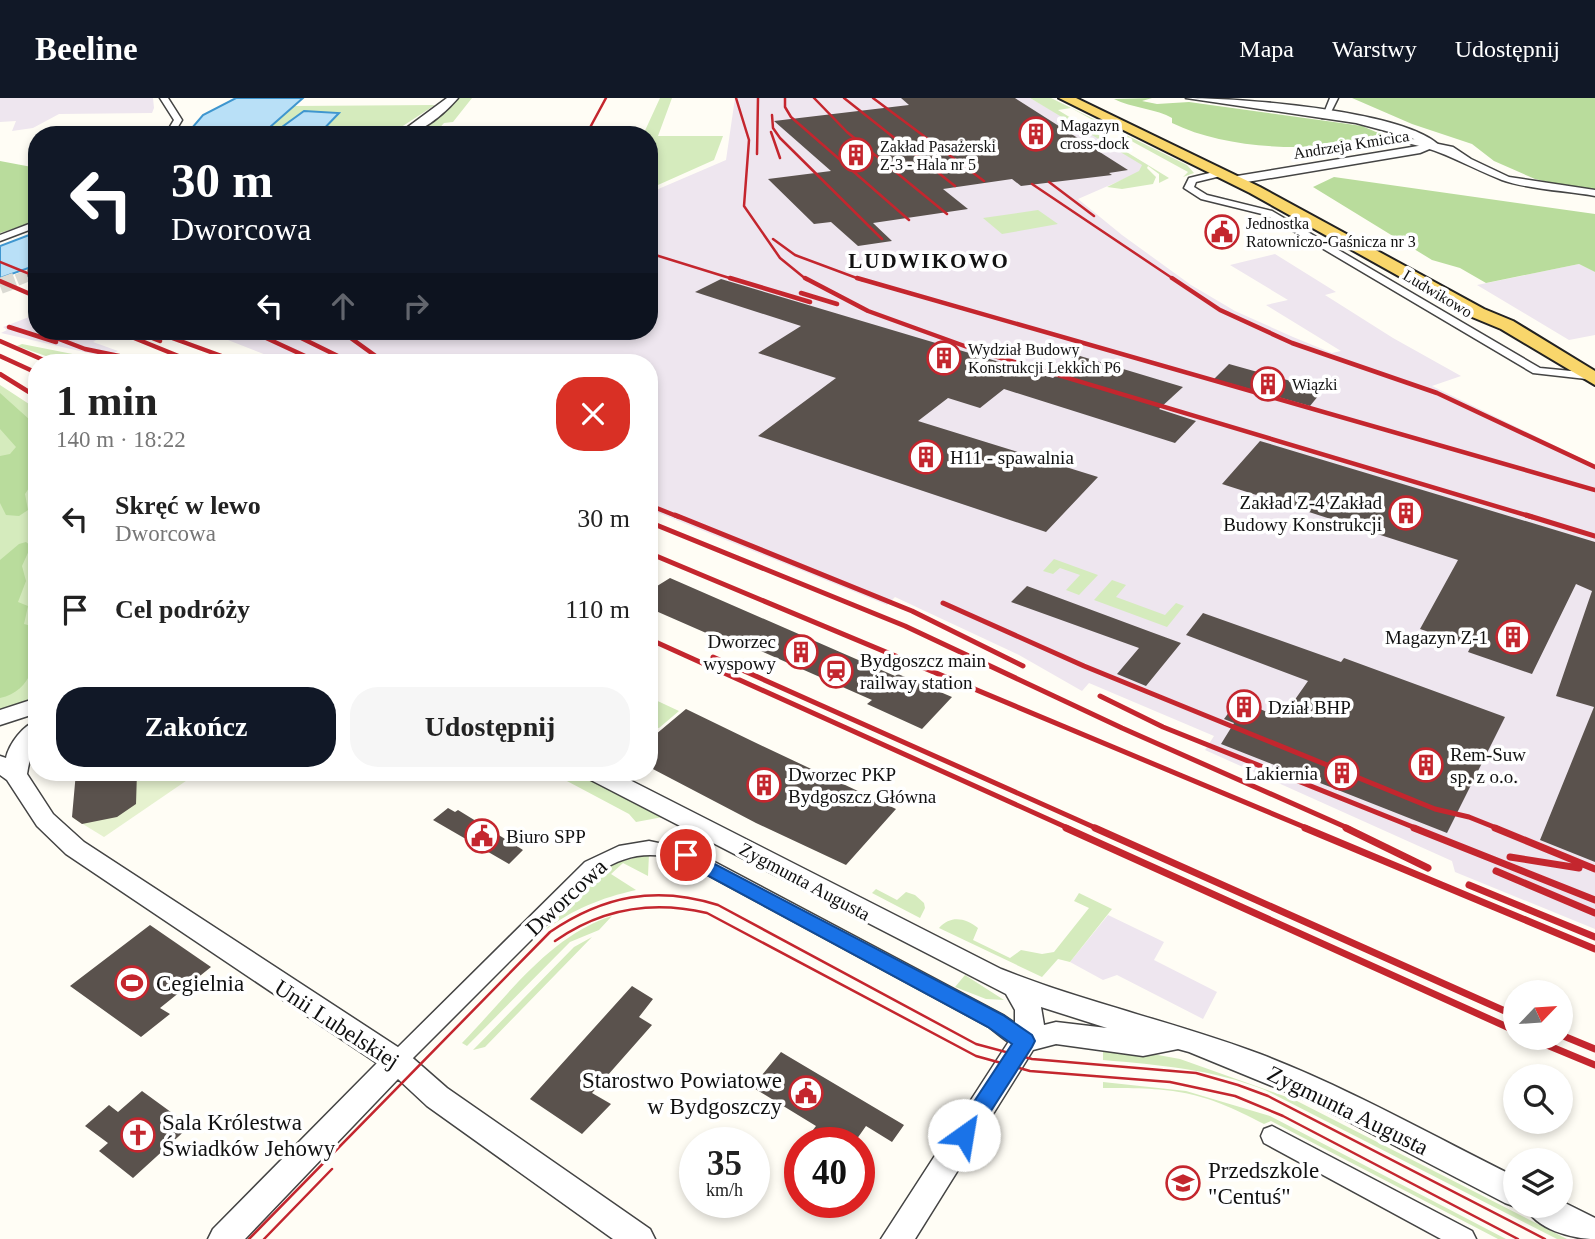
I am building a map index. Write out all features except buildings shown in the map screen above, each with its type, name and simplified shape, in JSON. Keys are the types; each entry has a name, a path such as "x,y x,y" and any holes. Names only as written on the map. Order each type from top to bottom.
{"main road":[{"path":"1066,98 1235,172"},
{"path":"1084,98 1378,244 1496,314 1507,325 1593,378"}],"street":[{"path":"164,98 178,120 174,126"},
{"path":"417,126 453,98"},
{"name":"Andrzeja Kmicica","path":"1191,98 1358,121 1407,131 1433,145"},
{"path":"1325,116 1334,98"},
{"name":"Andrzeja Kmicica","path":"1358,121 1393,131 1414,142"},
{"path":"1414,142 1457,152 1468,161 1507,179 1595,193"},
{"name":"Andrzeja Kmicica","path":"1235,172 1414,142"},
{"name":"Andrzeja Kmicica","path":"1235,172 1433,145"},
{"name":"Ludwikowo","path":"1234,203 1204,197 1189,188 1192,180 1235,172"},
{"name":"Ludwikowo","path":"1235,172 1205,188 1210,194 1269,213 1537,371 1593,378"},
{"path":"0,238 28,228"},
{"path":"0,718 28,708"},
{"path":"7,769 28,739"},
{"name":"Unii Lubelskiej","path":"7,769 45,820 69,843 216,944 397,1061 437,1097 639,1239"},
{"name":"Zygmunta Augusta","path":"613,781 1016,988 1061,1004 1134,1022 1235,1056 1281,1075 1503,1187"},
{"name":"Dworcowa","path":"224,1239 397,1061 592,867 620,852 646,846 671,849 686,855 996,1021 1025,1041"},
{"path":"898,1239 1025,1041 1031,1025 1031,1015 1027,1002 1016,988"},
{"name":"Zygmunta Augusta","path":"1025,1041 1056,1033 1143,1044 1176,1038"},
{"path":"1272,1136 1464,1239"},
{"path":"1564,1218 1595,1234"}],"shaded area":[{"path":"0,98 153,98 152,113 59,114 37,126 12,131 16,121 0,122"},
{"path":"735,98 1030,98 1148,165 1140,172 1078,199 1191,285 1235,311 1293,337 1332,353 1341,351 1266,305 1288,300 1230,265 1275,254 1336,292 1325,295 1393,338 1461,376 1432,386 1595,465 1595,929 1455,872 1452,861 1205,750 1214,736 1089,683 1082,691 1019,655 895,597 887,605 658,513 658,354 264,354 228,340 658,340 658,189 726,160"},
{"path":"1579,264 1595,272 1595,335 1569,340 1477,285"},
{"path":"28,317 28,339 1,333 7,330 3,327"},
{"path":"32,340 96,340 93,342 118,351 112,354 93,354"},
{"path":"1108,915 1164,942 1154,960 1217,992 1203,1019 1117,975 1103,980 1070,962"}],"green space":[{"path":"459,98 472,98 453,122 441,126 425,126"},
{"path":"660,98 672,98 658,136 658,126 647,126"},
{"path":"1030,98 1051,98 1187,165 1194,173 1183,177 1188,172 1071,108 1058,110 1169,178 1159,183 1159,174 1148,166 1156,177 1153,184 1122,189 1107,187 1139,171 1142,165"},
{"path":"1152,98 1142,101 1157,104 1189,102 1341,123 1362,126 1383,135 1379,139 1329,146 1246,144 1195,132 1172,123 1172,118 1166,115 1114,99"},
{"path":"1352,98 1595,98 1595,193 1535,179 1494,161 1472,144 1412,124"},
{"path":"435,105 403,126 271,126 294,106"},
{"path":"658,136 723,136 714,160 658,185"},
{"path":"0,161 28,166 28,224 0,233"},
{"path":"1334,177 1595,214 1595,272 1579,264 1486,283 1460,268 1432,260 1313,187"},
{"path":"1038,210 1058,224 1002,234 983,218"},
{"path":"22,344 73,354 40,354 17,346"},
{"path":"0,385 28,403 28,700 0,711"},
{"path":"0,393 28,418 28,490 25,494 28,510 19,516 6,515 0,503 0,456 10,454 16,447 0,429"},
{"path":"19,544 28,544 28,553 22,566 26,581 18,602 28,606 24,624 28,625 28,677 20,689 0,698 0,560"},
{"path":"1054,559 1098,575 1079,595 1066,590 1080,575 1060,568 1053,574 1043,571"},
{"path":"1112,580 1126,585 1116,597 1165,615 1176,603 1184,606 1167,627 1094,600"},
{"path":"658,701 679,711 658,728"},
{"path":"77,781 186,781 104,837 73,818"},
{"path":"567,781 593,781 663,817 636,822 629,814"},
{"path":"649,854 648,876 623,863 611,874 636,890 588,905 544,931 612,864"},
{"path":"876,889 897,900 906,892 915,895 924,903 925,908 920,918 872,893"},
{"path":"1079,893 1112,909 1070,962 1058,959 1042,977 939,928 948,921 958,919 968,922 978,928 973,940 1010,958 1021,950 1042,954 1054,952 1089,908 1074,901"},
{"path":"612,916 599,930 570,942 467,1046 462,1043 512,988 549,953 590,925"},
{"path":"592,937 485,1047 473,1050 574,947"},
{"path":"965,975 1004,1000 986,999 955,987"},
{"path":"1103,1045 1180,1059 1295,1100 1503,1206 1503,1211 1265,1090 1205,1073 1103,1060"},
{"path":"1103,1082 1186,1091 1270,1116 1506,1239 1498,1239 1271,1121 1264,1124 1222,1104 1186,1093 1103,1088"},
{"path":"1516,1218 1526,1218 1567,1239 1557,1239"}],"water":[{"path":"236,98 303,98 271,126 194,126 203,115"},
{"path":"304,111 339,113 327,126 283,126"},
{"path":"28,235 28,268 0,278 0,246"}],"tunnel":[{"path":"21,278 28,275"},
{"path":"0,286 21,278"},
{"path":"17,280 21,278"}],"tram line":[{"path":"249,1239 550,932 610,902 652,895 695,899 718,905 976,1044 1032,1059 1196,1073 1268,1096 1545,1239"},
{"path":"555,941 591,921 628,910 667,907 707,913 976,1056 1030,1071 1170,1082 1235,1096 1283,1116 1518,1239"},
{"path":"264,1239 332,1169"}],"railway":[{"path":"591,126 606,98"},
{"path":"736,98 749,140 744,206 780,258 807,280"},
{"path":"757,154 758,98"},
{"path":"785,98 785,107 791,117 909,220"},
{"path":"814,98 847,132 947,214"},
{"path":"844,98 955,186"},
{"path":"873,98 984,181"},
{"path":"772,115 773,128 780,138 882,239"},
{"path":"771,132 780,158"},
{"path":"1049,182 1094,216"},
{"path":"1032,184 1175,280"},
{"path":"773,239 795,255 862,280"},
{"path":"658,256 736,280"},
{"path":"0,262 28,273"},
{"path":"730,278 810,302"},
{"path":"805,278 868,311 981,352 1532,517"},
{"path":"857,278 1595,490"},
{"path":"1175,280 1220,310 1292,343 1437,393 1595,467"},
{"path":"0,281 28,293"},
{"path":"801,293 837,304"},
{"path":"9,327 28,333"},
{"path":"50,340 56,342"},
{"path":"62,340 109,354"},
{"path":"139,340 173,354"},
{"path":"178,340 216,354"},
{"path":"270,340 301,354"},
{"path":"305,340 334,354"},
{"path":"353,340 373,354"},
{"path":"0,341 30,354"},
{"path":"0,356 28,369"},
{"path":"0,374 28,391"},
{"path":"658,509 679,517"},
{"path":"675,515 912,611 1023,666"},
{"path":"1526,515 1595,536"},
{"path":"658,526 905,626 1122,728 1350,829"},
{"path":"658,557 1309,829"},
{"path":"943,603 1084,666 1435,809 1469,817 1499,829"},
{"path":"658,643 1070,829"},
{"path":"713,657 1098,829"},
{"path":"1100,696 1163,727 1418,829"},
{"path":"1066,828 1503,1025"},
{"path":"1095,828 1503,1010"},
{"path":"1305,828 1595,949"},
{"path":"1346,828 1428,868"},
{"path":"1414,828 1595,900"},
{"path":"1495,828 1595,869"},
{"path":"1510,857 1579,868"},
{"path":"1496,871 1595,913"},
{"path":"1469,885 1595,937"},
{"path":"1573,1040 1595,1049"},
{"path":"1559,1050 1595,1065"}],"place":[{"name":"Magazyn cross-dock","path":"1036,134"},
{"name":"Zakład Pasażerski Z-3 - Hala nr 5","path":"856,155"},
{"name":"Jednostka Ratowniczo-Gaśnicza nr 3","path":"1222,232"},
{"name":"Wydział Budowy Konstrukcji Lekkich P6","path":"944,358"},
{"name":"Wiązki","path":"1268,384"},
{"name":"H11 - spawalnia","path":"926,457"},
{"name":"Zakład Z-4 Zakład Budowy Konstrukcji","path":"1406,513"},
{"name":"Magazyn Z-1","path":"1513,637"},
{"name":"Dworzec wyspowy","path":"801,652"},
{"name":"Bydgoszcz main railway station","path":"836,671"},
{"name":"Dział BHP","path":"1244,707"},
{"name":"Rem-Suw sp. z o.o.","path":"1426,765"},
{"name":"Lakiernia","path":"1342,773"},
{"name":"Dworzec PKP Bydgoszcz Główna","path":"764,785"},
{"name":"Biuro SPP","path":"482,836"},
{"name":"Cegielnia","path":"132,983"},
{"name":"Starostwo Powiatowe w Bydgoszczy","path":"806,1093"},
{"name":"Sala Królestwa Świadków Jehowy","path":"138,1135"},
{"name":"Przedszkole \"Centuś\"","path":"1183,1183"}],"district":[{"name":"LUDWIKOWO","path":"929,261"}],"route":[{"path":"686,855 996,1021 1025,1041 994,1084 964,1135"}]}
